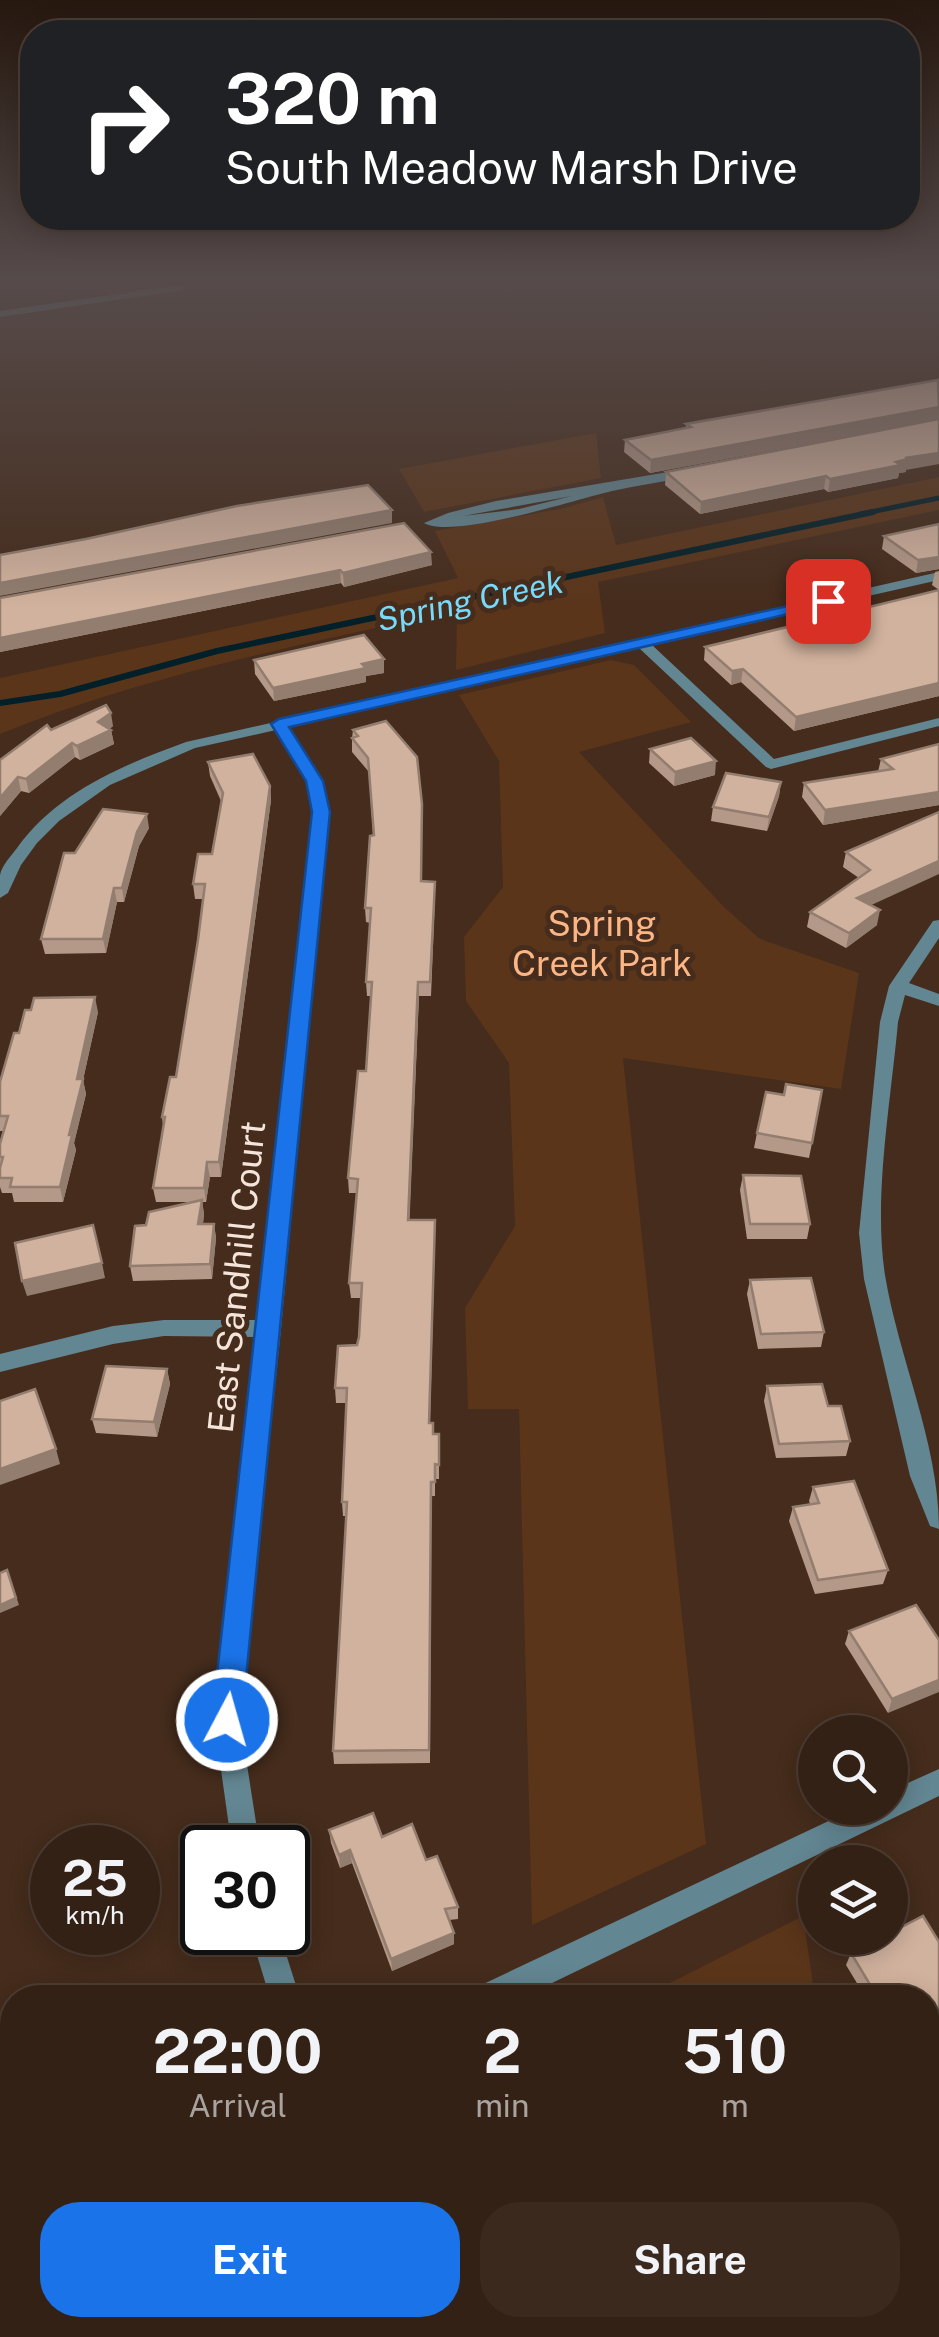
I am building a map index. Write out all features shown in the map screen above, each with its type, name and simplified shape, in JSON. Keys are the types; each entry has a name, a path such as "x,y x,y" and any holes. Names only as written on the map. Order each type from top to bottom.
{"street":[{"path":"410,526 498,502 552,492 605,489 704,470"},
{"path":"0,893 30,839 66,808 144,762 191,744 939,576"},
{"path":"642,643 772,764 939,722"},
{"name":"East Sandhill Court","path":"243,1825 227,1720 321,812 314,781 279,724"},
{"path":"936,926 898,986 889,1022 869,1233 874,1279 918,1458 939,1519"},
{"path":"898,986 939,1000"},
{"path":"0,1364 78,1342 164,1328 270,1330"},
{"path":"908,1797 939,1782"},
{"path":"515,1985 848,1825"},
{"path":"271,1955 281,1985"}],"green space":[{"path":"596,433 601,478 424,512 399,469"},
{"path":"939,477 939,510 598,582 605,633 456,670 457,610 168,678 0,734 0,678 458,578 435,531 560,509 603,497 616,545"},
{"name":"Spring Creek Park","path":"611,660 634,665 691,722 579,752 724,907 760,939 859,973 841,1089 623,1058 706,1844 532,1925 519,1409 468,1409 465,1308 515,1226 509,1063 466,1001 464,937 503,887 499,761 459,695"},
{"path":"798,1919 798,1955 809,1955 813,1985 666,1985"}],"building":[{"path":"886,389 938,389 939,407 651,460 625,440 691,427 686,424"},
{"path":"939,419 939,453 905,458 908,459 896,462 901,465 830,479 826,476 701,502 666,472"},
{"path":"368,485 392,510 0,583 0,555 237,506"},
{"path":"404,523 431,552 343,573 340,570 0,638 0,598"},
{"path":"939,524 939,557 918,560 884,536"},
{"path":"939,590 939,683 796,717 743,669 732,671 705,647"},
{"path":"364,635 384,659 362,664 366,668 273,688 254,660"},
{"path":"106,705 111,713 98,722 111,730 77,746 72,743 26,779 18,777 0,798 0,760 47,725 51,730"},
{"path":"386,721 417,757 422,804 421,881 435,882 430,982 418,982 408,1220 435,1220 429,1423 433,1423 433,1434 439,1434 439,1465 435,1464 435,1482 431,1482 429,1750 333,1751 347,1502 342,1502 347,1388 335,1388 338,1346 357,1345 359,1337 362,1283 349,1283 358,1179 348,1178 358,1071 366,1071 372,982 366,982 371,908 365,908 370,836 374,835 368,758 352,738 358,736 353,730"},
{"path":"691,738 716,761 675,772 650,749"},
{"path":"939,744 939,792 825,810 804,783 893,769 881,759"},
{"path":"253,754 270,786 219,1162 207,1162 204,1188 153,1188 162,1117 170,1077 176,1077 198,940 205,884 193,884 198,854 212,854 223,793 208,762"},
{"path":"726,773 781,782 769,817 713,807"},
{"path":"103,809 147,814 137,832 122,888 114,888 103,939 41,939 64,853 75,853"},
{"path":"939,812 939,861 857,898 880,910 849,933 810,912 870,870 846,852"},
{"path":"95,997 77,1079 83,1079 60,1187 10,1187 12,1178 0,1178 0,1144 8,1116 0,1116 0,1082 14,1033 19,1033 25,1010 31,1010 34,998"},
{"path":"786,1084 822,1090 812,1143 757,1133 766,1092 784,1095"},
{"path":"743,1175 801,1176 810,1224 750,1224"},
{"path":"202,1200 198,1224 214,1224 210,1264 130,1266 135,1226 146,1225 149,1212"},
{"path":"93,1225 102,1263 22,1281 15,1243"},
{"path":"811,1278 824,1332 761,1334 750,1280"},
{"path":"106,1366 167,1369 154,1422 92,1419"},
{"path":"822,1384 828,1406 841,1406 850,1441 779,1444 767,1386"},
{"path":"35,1389 56,1449 0,1469 0,1401"},
{"path":"854,1481 888,1570 818,1580 793,1507 819,1503 813,1487"},
{"path":"7,1570 16,1598 0,1605 0,1573"},
{"path":"916,1605 939,1640 939,1680 892,1699 849,1631"},
{"path":"373,1813 382,1837 412,1824 426,1860 437,1856 458,1907 445,1909 454,1933 391,1959 350,1850 339,1855 329,1830"},
{"path":"923,1916 939,1942 939,1985 870,1985 852,1955 908,1955 908,1924"}],"waterway":[{"name":"Spring Creek","path":"861,514 939,498"},
{"name":"Spring Creek","path":"0,703 60,694 217,651 873,512"}],"route":[{"path":"227,1720 321,812 314,781 279,724 828,601"}]}
